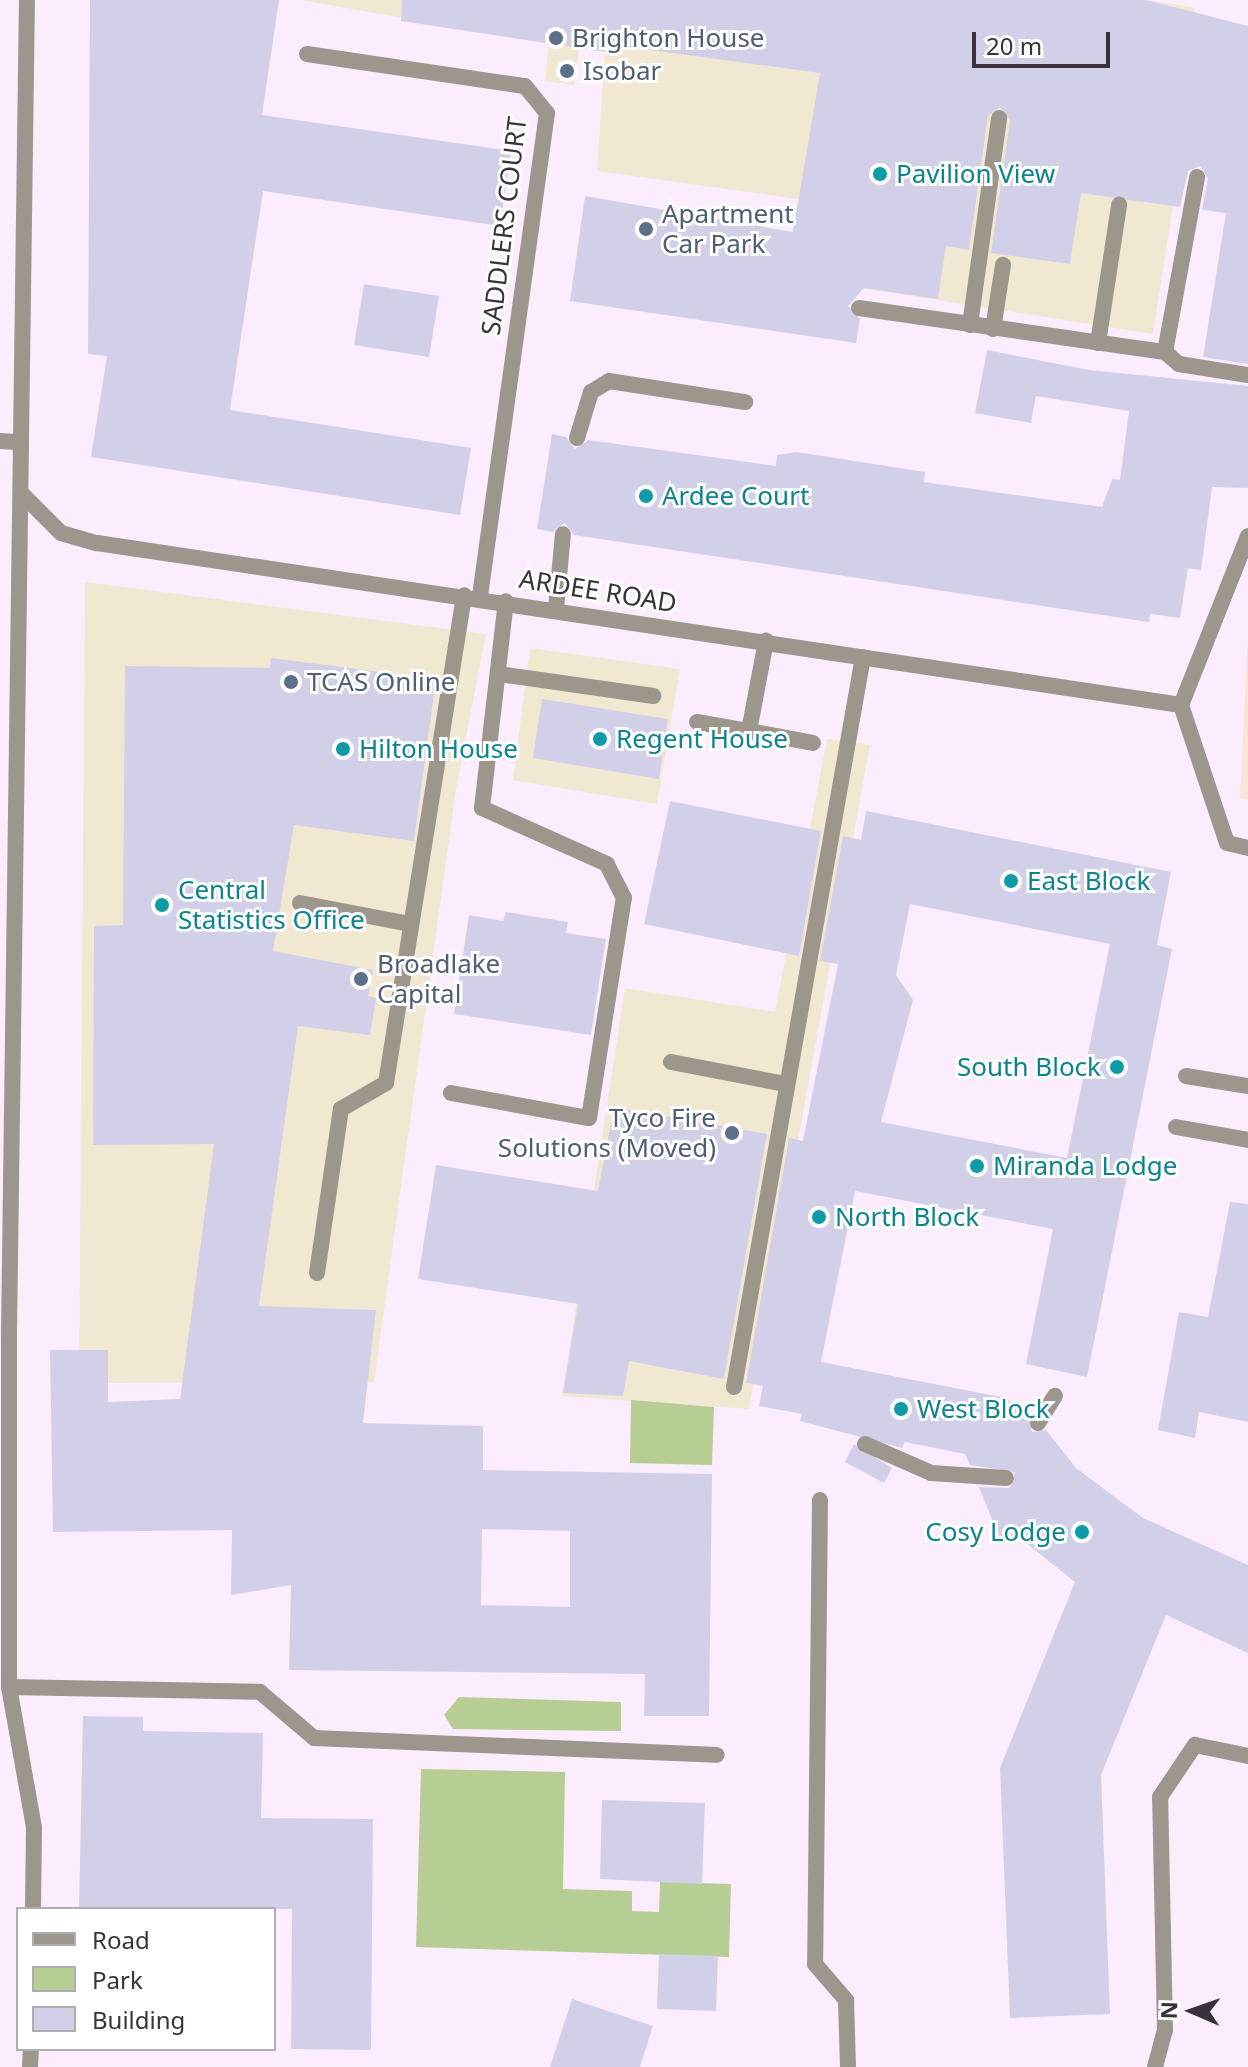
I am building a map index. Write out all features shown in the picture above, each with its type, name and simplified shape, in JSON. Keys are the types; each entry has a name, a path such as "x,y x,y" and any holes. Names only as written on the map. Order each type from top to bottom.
{"street":[{"path":"27,0 8,442 23,495 3,1569 9,1687 8,1750 34,1827 33,1907"},
{"name":"SADDLERS COURT","path":"307,54 525,86 547,113 472,596 410,924 386,1083 341,1109 317,1273"},
{"path":"970,325 999,118"},
{"path":"1165,352 1197,177"},
{"path":"1098,343 1119,205"},
{"path":"993,329 1003,265"},
{"path":"859,308 1165,352 1179,364 1248,375"},
{"path":"577,438 591,392 609,381 745,402"},
{"name":"ARDEE ROAD","path":"23,495 61,533 97,543 506,601 1181,705"},
{"path":"556,609 563,534"},
{"path":"1248,536 1181,705 1227,843 1248,848"},
{"path":"451,1093 589,1118 624,898 607,864 482,808 506,601"},
{"path":"749,731 766,641"},
{"path":"734,1387 785,1084 863,657"},
{"path":"499,674 653,696"},
{"path":"697,722 813,743"},
{"path":"300,903 410,924"},
{"path":"671,1062 785,1084"},
{"path":"1186,1076 1248,1086"},
{"path":"1176,1127 1248,1140"},
{"path":"1038,1423 1055,1396"},
{"path":"865,1444 931,1473 1006,1478"},
{"path":"820,1500 815,1964 846,2000 848,2067"},
{"path":"9,1687 260,1692 314,1738 717,1755"},
{"path":"1155,2067 1165,2030 1160,1797 1195,1745 1248,1756"}],"shaded area":[{"path":"301,0 1146,0 1192,7 1202,19 1153,334 785,276 798,199 597,171 605,52 579,49 574,85 545,81 549,44"},
{"path":"85,582 486,634 456,789 374,1382 79,1383"},
{"path":"1248,633 1248,800 1240,799"},
{"path":"530,648 680,669 657,804 513,780"},
{"path":"827,739 870,745 749,1409 562,1396 625,988 775,1012"}],"green space":[{"path":"631,1400 714,1407 712,1465 630,1463"},
{"path":"459,1697 621,1702 621,1731 453,1729 444,1715"},
{"path":"421,1769 565,1772 563,1889 632,1891 632,1911 659,1912 660,1882 731,1884 729,1957 416,1947"}],"building":[{"path":"90,0 279,0 262,115 511,151 500,226 263,191 230,410 471,448 460,515 91,457 107,356 88,354"},
{"path":"402,0 1146,0 1248,26 1248,364 1203,357 1226,213 1202,210 1208,178 1200,166 1188,171 1180,207 1081,193 1070,264 991,253 1010,120 1000,107 988,116 969,250 946,246 938,299 864,288 848,306 860,319 856,343 570,301 585,196 793,232 820,73 607,44 606,52 401,21"},
{"path":"364,284 439,296 429,357 354,345"},
{"path":"987,350 1089,370 1248,386 1248,488 1212,487 1201,570 1188,568 1180,618 1150,614 1149,622 574,535 565,523 552,532 537,529 552,434 566,437 575,449 588,440 776,466 777,455 797,452 925,472 924,482 1102,507 1112,479 1120,480 1129,411 1036,396 1031,423 975,413"},
{"path":"271,658 436,679 414,841 294,825 273,951 373,970 368,996 376,998 370,1035 298,1026 259,1306 376,1310 363,1423 483,1426 483,1470 712,1474 709,1716 644,1716 645,1674 289,1670 291,1585 231,1595 232,1530 53,1532 50,1350 108,1350 108,1402 180,1399 214,1144 93,1145 94,926 123,925 125,666 270,668","holes":["482,1529 570,1531 570,1607 481,1605"]},
{"name":"Regent House","path":"542,699 668,719 659,779 533,758"},
{"path":"670,801 821,831 799,956 644,924"},
{"path":"866,811 1171,872 1157,945 1172,949 1087,1377 1026,1364 1053,1229 855,1191 821,1362 1006,1398 1029,1416 1032,1432 1046,1430 1076,1468 1143,1518 1248,1565 1248,1653 1166,1615 1101,1775 1110,2014 1010,2018 1000,1768 1075,1582 1016,1535 1001,1541 979,1487 1010,1488 1015,1472 970,1465 965,1454 905,1442 902,1448 800,1421 802,1414 759,1406 763,1386 746,1383 789,1138 803,1141 838,964 820,961 843,836 861,840","holes":["910,904 1110,944 1067,1158 881,1122 913,1000 896,975"]},
{"path":"506,912 568,922 566,933 606,939 591,1035 454,1014 469,915 503,921"},
{"path":"614,1107 767,1134 724,1379 629,1361 623,1396 563,1393 578,1304 418,1279 436,1165 598,1191"},
{"path":"1230,1202 1248,1204 1248,1422 1199,1412 1195,1438 1158,1430 1179,1312 1208,1317"},
{"path":"854,1444 892,1468 884,1483 845,1462"},
{"path":"83,1716 143,1717 143,1731 263,1733 261,1818 373,1819 371,2050 291,2049 292,1909 79,1907"},
{"path":"602,1800 705,1803 702,1884 600,1879"},
{"path":"659,1954 718,1956 716,2011 657,2009"},
{"path":"572,1999 653,2026 640,2067 550,2067"}],"place":[{"name":"Brighton House","path":"556,38"},
{"name":"Isobar","path":"567,71"},
{"name":"Pavilion View","path":"880,174"},
{"name":"Apartment Car Park","path":"646,229"},
{"name":"Ardee Court","path":"646,496"},
{"name":"TCAS Online","path":"291,682"},
{"name":"Regent House","path":"600,739"},
{"name":"Hilton House","path":"343,749"},
{"name":"East Block","path":"1011,881"},
{"name":"Central Statistics Office","path":"162,905"},
{"name":"Broadlake Capital","path":"361,979"},
{"name":"South Block","path":"1117,1067"},
{"name":"Tyco Fire Solutions (Moved)","path":"732,1133"},
{"name":"Miranda Lodge","path":"977,1166"},
{"name":"North Block","path":"819,1217"},
{"name":"West Block","path":"901,1409"},
{"name":"Cosy Lodge","path":"1082,1532"}]}
